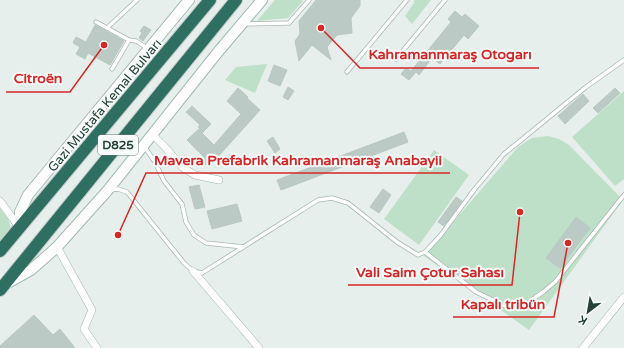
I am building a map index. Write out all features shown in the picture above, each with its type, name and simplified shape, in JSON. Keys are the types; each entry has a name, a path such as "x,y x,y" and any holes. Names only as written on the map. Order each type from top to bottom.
{"highway":[{"name":"Gazi Mustafa Kemal Bulvarı","path":"0,251 210,0"},
{"name":"D825","path":"3,287 236,0"}],"street":[{"path":"3,287 31,270 58,248 108,190 262,0"},
{"name":"Gazi Mustafa Kemal Bulvarı","path":"20,228 20,212 28,195 187,1"},
{"path":"152,134 182,167 195,175 219,180"},
{"path":"0,201 20,228"},
{"path":"58,248 92,310 84,330 97,348"},
{"path":"193,271 260,348"},
{"path":"582,348 624,297"}],"lane":[{"path":"107,28 136,0"},
{"path":"242,24 289,23 309,0"},
{"path":"348,72 407,0"},
{"path":"396,59 445,0"},
{"path":"96,22 148,49"},
{"path":"112,69 129,40"},
{"path":"108,190 118,189 127,192 184,263 193,271 202,273 318,200 332,198 348,203 396,242 418,255 425,252 440,236 474,190 504,154 586,87 624,60"},
{"path":"143,145 156,162 164,181 182,204 186,222 194,235 206,243 244,247"},
{"path":"425,252 476,292 505,306 526,304 555,282 624,195"}],"green space":[{"path":"275,0 303,1 288,18 257,21"},
{"path":"414,0 431,0 412,24 405,16 414,3"},
{"path":"267,64 255,93 225,80 236,67"},
{"path":"624,91 624,179 615,186 572,137"},
{"path":"548,136 559,139 569,145 623,200 529,330 424,256 518,147 532,138"},
{"path":"434,150 469,175 419,245 384,219"},
{"path":"0,208 8,218 12,232 0,248"}],"building":[{"path":"316,0 360,0 360,6 351,18 352,33 337,35 327,47 331,60 312,45 299,61 295,41 300,34 299,21"},
{"path":"455,11 462,17 465,14 479,26 468,39 464,35 440,64 432,58 419,75 416,72 409,80 401,74 406,68 411,71 451,22 448,19"},
{"path":"95,25 124,41 110,65 88,53 85,59 76,54 80,47 73,43 76,37 86,42"},
{"path":"144,26 151,30 143,41 139,38 142,33 140,31"},
{"path":"274,65 287,70 280,86 268,81"},
{"path":"288,87 294,91 288,100 283,97"},
{"path":"238,88 260,110 215,160 212,158 206,165 200,160 203,156 187,140 200,128 198,127 200,125 186,112 192,106 211,124 202,133 214,145 241,114 227,101"},
{"path":"615,88 620,93 598,113 593,108"},
{"path":"583,94 589,101 565,124 558,116"},
{"path":"404,132 408,142 281,190 277,180"},
{"path":"273,137 280,149 275,153 267,141"},
{"path":"199,185 205,207 195,209 189,187"},
{"path":"383,189 391,195 379,213 370,207"},
{"path":"456,197 462,201 444,226 438,222"},
{"path":"237,204 242,221 212,229 207,211"},
{"path":"576,217 590,228 560,268 546,258"},
{"path":"34,315 53,335 60,329 75,348 0,348 0,346"}],"place":[{"name":"Kahramanmaraş Otogarı","path":"321,28"},
{"name":"Citroën","path":"104,45"},
{"name":"Vali Saim Çotur Sahası","path":"520,212"},
{"name":"Mavera Prefabrik Kahramanmaraş Anabayii","path":"118,235"},
{"name":"Kapalı tribün","path":"568,243"}]}
